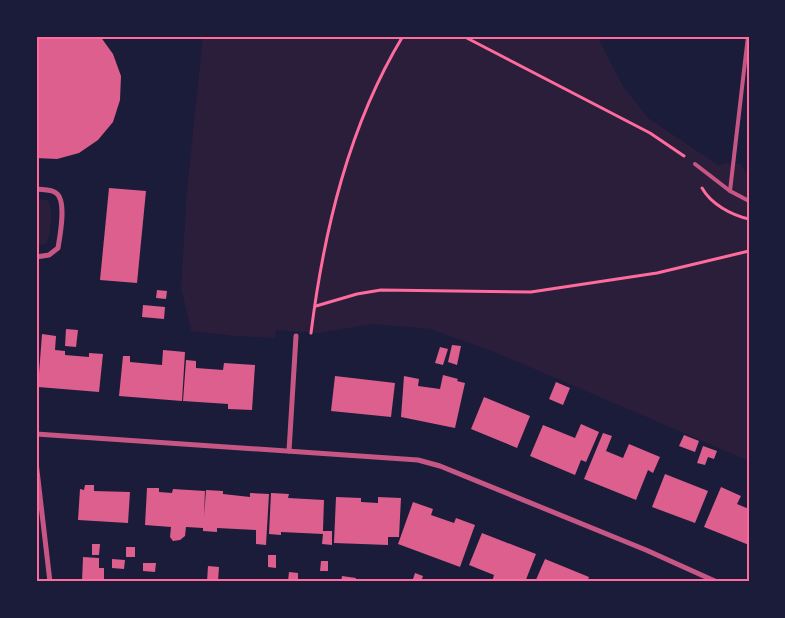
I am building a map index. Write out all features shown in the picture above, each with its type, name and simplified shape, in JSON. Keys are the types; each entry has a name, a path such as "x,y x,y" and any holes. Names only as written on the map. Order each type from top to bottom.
{"street":[{"path":"36,190 51,190 58,193 62,203 58,248 49,254 36,257"},
{"path":"289,451 296,336"},
{"path":"36,434 418,460 440,466 646,550 717,582"},
{"path":"36,462 50,582"}],"lane":[{"path":"730,191 748,36"},
{"path":"696,164 730,191 749,201"}],"path":[{"path":"311,336 333,211 349,156 367,105 386,65 403,36"},
{"path":"463,36 650,133 696,164 699,183 706,196 721,207 749,219"},
{"path":"316,306 381,290 531,292 656,273 749,251"}],"shaded area":[{"path":"203,36 597,36 623,86 648,118 718,165 726,163 741,164 749,177 749,461 492,351 430,329 373,324 319,333 276,330 275,338 191,331 181,287 187,189"},
{"path":"36,199 48,200 50,204 51,222 46,244 36,245"}],"building":[{"path":"36,36 100,36 113,54 121,76 120,100 113,122 98,140 79,153 57,159 36,158"},
{"path":"109,188 146,191 137,283 100,280"},
{"path":"157,290 167,291 166,299 156,298"},
{"path":"143,305 165,307 164,319 142,317"},
{"path":"66,329 78,330 76,347 65,346"},
{"path":"42,334 56,336 55,350 65,351 65,355 89,357 89,353 103,354 99,392 38,387"},
{"path":"452,345 461,346 457,365 448,362"},
{"path":"440,347 448,349 443,365 435,363"},
{"path":"163,350 185,352 182,401 119,396 123,356 130,356 130,362 162,365"},
{"path":"186,360 196,361 196,368 223,370 224,363 255,365 252,410 228,409 228,404 183,401"},
{"path":"443,375 465,383 455,428 401,417 404,376 419,379 418,386 440,389"},
{"path":"335,376 395,383 391,417 331,411"},
{"path":"556,382 570,388 563,405 549,399"},
{"path":"484,397 530,416 517,448 471,429"},
{"path":"581,424 599,432 586,462 581,460 575,475 530,456 543,425 575,438"},
{"path":"603,433 612,436 606,451 623,458 629,444 660,457 653,473 648,470 636,500 584,479"},
{"path":"684,435 699,441 695,452 679,446"},
{"path":"703,446 717,451 714,459 708,457 705,465 697,463"},
{"path":"665,474 708,491 695,523 652,507"},
{"path":"85,485 94,485 94,491 130,492 128,523 78,520 80,489 84,490"},
{"path":"721,487 741,496 737,504 749,509 749,545 704,527"},
{"path":"147,488 159,488 159,492 172,493 173,489 205,491 204,517 206,490 223,491 223,494 250,497 250,493 269,494 266,545 256,544 256,530 217,528 217,532 203,531 203,528 186,527 185,536 180,540 173,541 170,537 171,527 145,525"},
{"path":"271,493 289,494 288,498 324,500 323,531 332,531 332,545 322,544 323,534 281,532 281,535 269,534"},
{"path":"336,497 361,498 361,502 378,503 378,497 401,498 399,537 388,537 388,545 334,543"},
{"path":"413,502 433,509 431,515 454,523 456,518 475,525 460,567 398,544"},
{"path":"482,533 536,554 525,582 492,582 494,575 469,565"},
{"path":"92,544 100,544 99,555 92,555"},
{"path":"126,547 135,547 135,557 126,557"},
{"path":"268,555 276,555 276,568 268,567"},
{"path":"83,557 99,558 99,568 104,568 104,582 82,582"},
{"path":"112,559 125,560 124,569 112,568"},
{"path":"545,559 589,577 587,582 535,582"},
{"path":"321,561 328,561 328,571 320,571"},
{"path":"143,563 156,563 155,572 143,571"},
{"path":"208,566 219,567 218,582 207,582"},
{"path":"289,572 298,573 298,582 288,581"},
{"path":"415,573 423,576 421,582 412,582"},
{"path":"342,576 356,578 355,582 341,582"}]}
